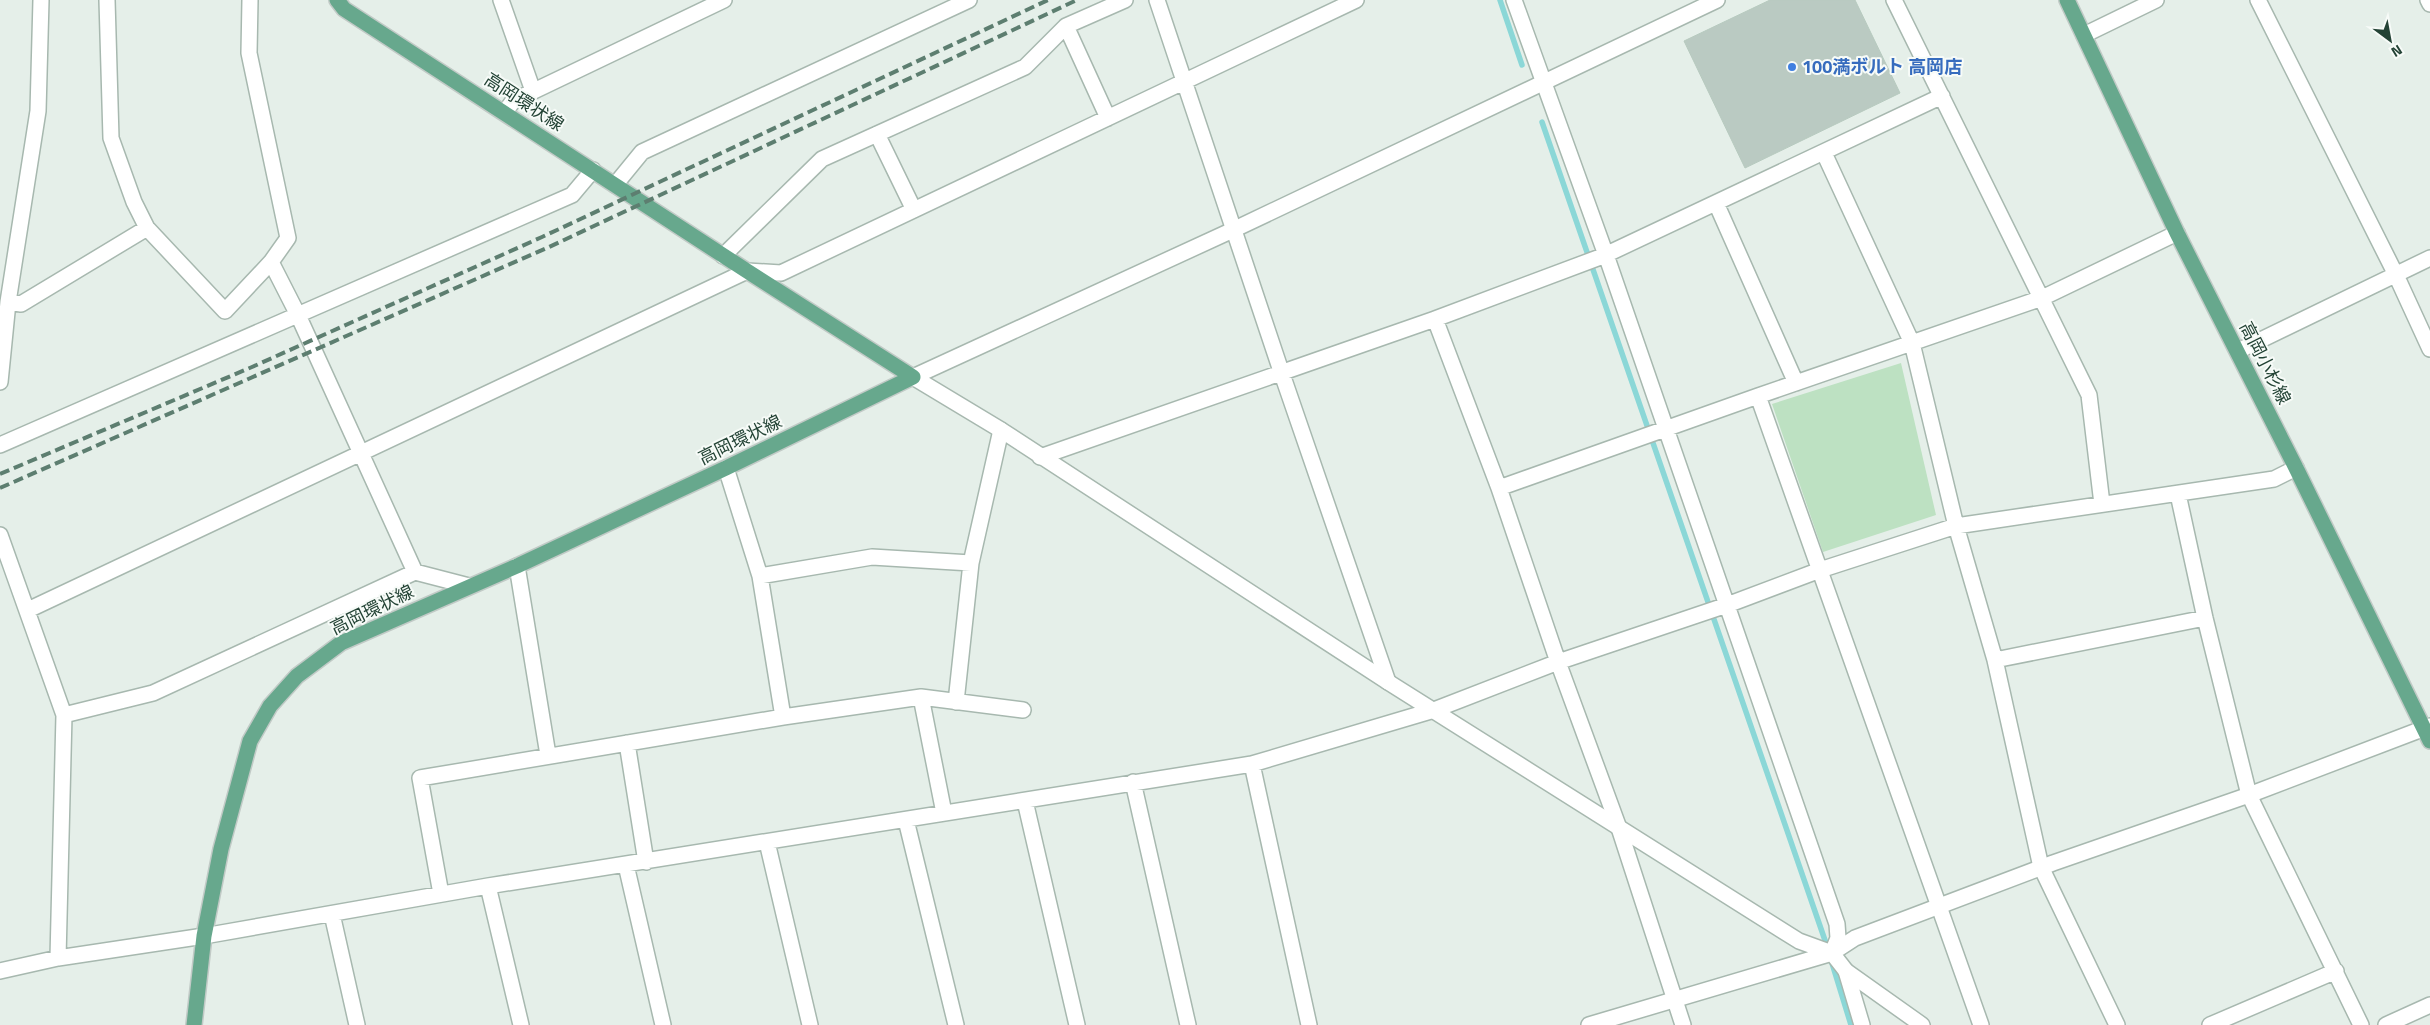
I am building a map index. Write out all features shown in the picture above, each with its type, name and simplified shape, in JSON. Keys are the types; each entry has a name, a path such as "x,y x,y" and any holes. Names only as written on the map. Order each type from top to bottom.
{"main road":[{"name":"高岡環状線","path":"337,0 344,9 505,112 723,256 913,376"},
{"name":"高岡小杉線","path":"2067,0 2177,233 2238,350 2428,732"},
{"name":"高岡環状線","path":"194,1025 204,936 221,849 250,741 270,706 297,676 341,643 517,566 726,468 913,376"}],"street":[{"path":"0,382 8,302 38,111 41,0"},
{"path":"108,0 111,138 134,202 147,228 225,311 271,262 288,238 249,53 250,0"},
{"path":"501,0 533,91"},
{"path":"505,112 513,101 724,0"},
{"path":"723,256 822,159 1025,67 1066,26 1125,0"},
{"path":"1157,0 1281,371 1388,682"},
{"path":"28,610 747,271 780,273 1184,81 1326,6 1356,0"},
{"path":"1514,0 1837,924 1838,938 1824,952"},
{"path":"913,376 1235,229 1716,0"},
{"path":"1894,0 2089,395 2102,504"},
{"path":"2084,35 2156,0"},
{"path":"2258,0 2396,275 2430,349"},
{"path":"2428,0 2430,4"},
{"path":"615,185 642,152 964,1"},
{"path":"1066,26 1108,118"},
{"path":"1040,457 1281,371 1435,320 1604,256 1942,96"},
{"path":"877,134 914,210"},
{"path":"1824,152 1912,343 1956,526 1995,660 2041,867 2117,1025"},
{"path":"0,445 572,195 593,170"},
{"path":"1716,203 1796,383"},
{"path":"8,302 22,304 147,228"},
{"path":"1499,488 2042,298 2177,233"},
{"path":"2238,350 2430,258"},
{"path":"271,262 298,314 415,572"},
{"path":"1435,320 1499,488 1558,662 1619,828 1683,1025"},
{"path":"913,376 1002,430 1040,457 1388,682 1799,941 1824,952 1846,971 1922,1025"},
{"path":"1758,396 1981,1025"},
{"path":"956,702 971,564 1002,430"},
{"path":"726,468 760,576 783,717"},
{"path":"0,971 58,958 204,936 488,886 1252,764 1434,710 1558,662 1726,605 1820,570 1956,526 2274,479 2296,468"},
{"path":"2178,494 2205,618 2249,795 2361,1025"},
{"path":"0,535 3,558 28,610 64,715 58,958"},
{"path":"760,576 872,557 971,564"},
{"path":"517,566 548,755"},
{"path":"64,715 153,693 415,572 469,586"},
{"path":"1995,660 2205,618"},
{"path":"921,698 944,813"},
{"path":"441,894 420,778 783,717 921,698 1023,710"},
{"path":"1589,1025 1824,952 1855,938 2041,867 2428,732"},
{"path":"627,743 646,862"},
{"path":"1252,764 1309,1025"},
{"path":"1134,782 1188,1025"},
{"path":"1024,801 1077,1025"},
{"path":"906,820 956,1025"},
{"path":"766,842 810,1025"},
{"path":"626,865 663,1025"},
{"path":"488,886 521,1025"},
{"path":"332,914 357,1025"},
{"path":"1846,971 1862,1025"},
{"path":"2210,1025 2336,971"},
{"path":"2386,1025 2430,1005"}],"green space":[{"path":"1901,363 1936,515 1823,552 1772,404"}],"building":[{"name":"100満ボルト 高岡店","path":"1770,0 1855,0 1900,93 1745,168 1684,41"}],"waterway":[{"path":"1500,0 1522,65"},
{"path":"1542,122 1828,949"},
{"path":"1831,960 1851,1025"}],"railway":[{"path":"0,474 252,367 542,237 1048,0"},
{"path":"0,488 549,247 1077,0"}],"place":[{"name":"100満ボルト 高岡店","path":"1792,67"}]}
